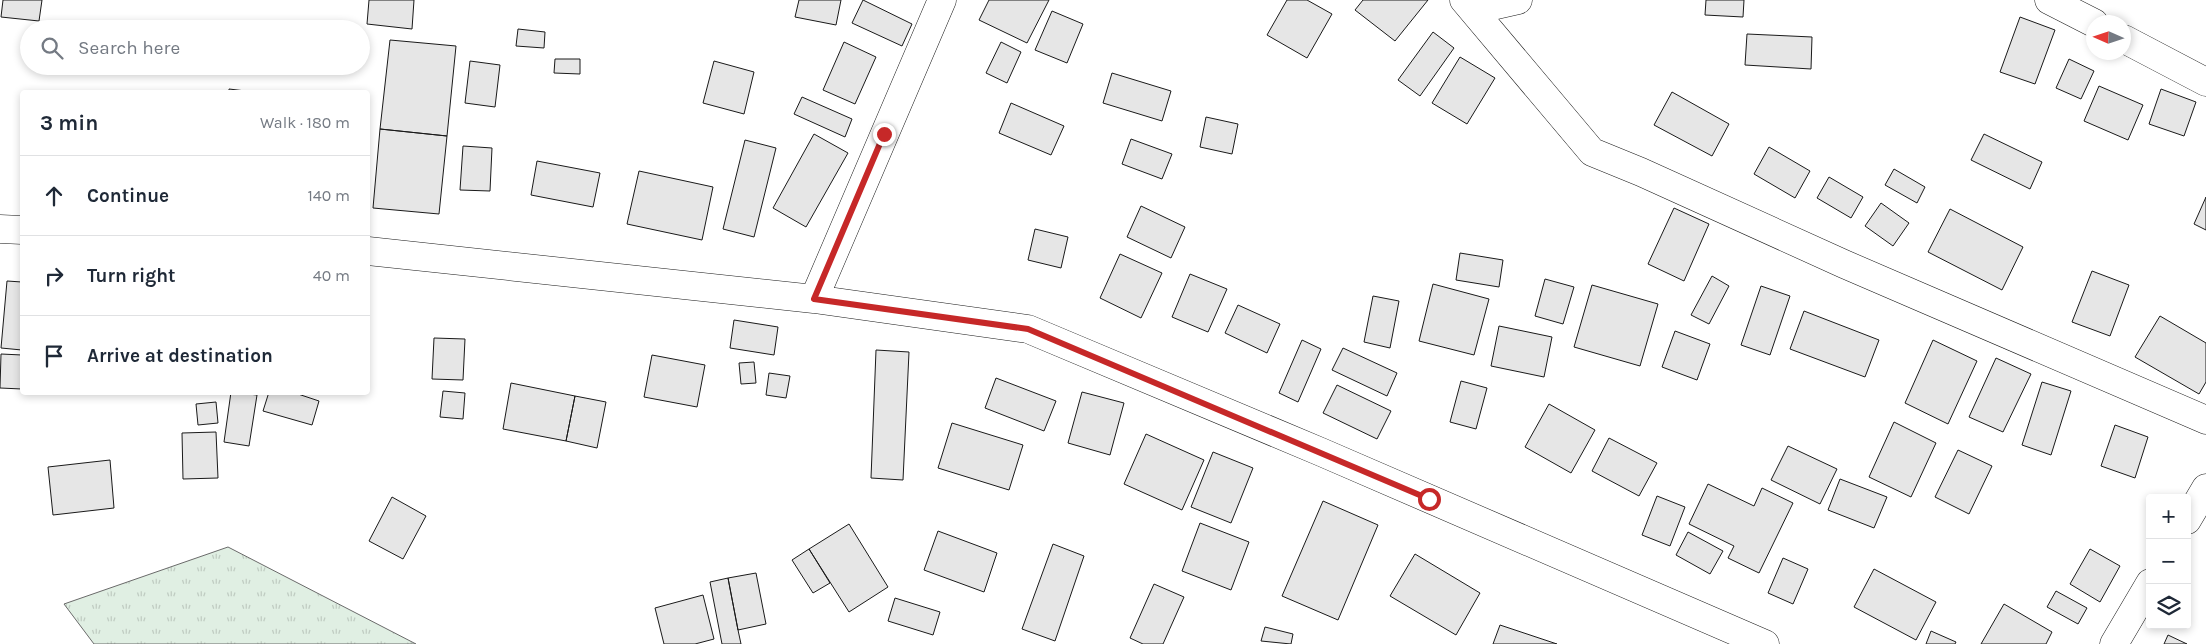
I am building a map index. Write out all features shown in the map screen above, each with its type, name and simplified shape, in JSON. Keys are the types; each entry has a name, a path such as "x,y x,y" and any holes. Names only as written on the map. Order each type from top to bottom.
{"street":[{"path":"814,299 942,0"},
{"path":"1469,5 1518,0"},
{"path":"2049,0 2086,19"},
{"path":"1469,5 1592,152 1641,172 1844,264 2206,420"},
{"path":"2131,43 2206,82"},
{"path":"0,229 20,230"},
{"path":"370,251 814,299 1028,329 1321,452 1765,644"},
{"path":"2191,513 2206,488"},
{"path":"2114,644 2149,584"}],"green space":[{"path":"228,547 416,644 94,644 64,604"}],"building":[{"path":"3,0 42,0 39,20 1,17"},
{"path":"369,0 414,0 412,29 370,24 370,20 367,20"},
{"path":"799,0 841,0 836,25 795,17"},
{"path":"863,0 912,24 902,46 852,23"},
{"path":"989,0 1049,0 1027,43 979,20"},
{"path":"1287,0 1307,0 1332,14 1307,58 1267,35"},
{"path":"1363,0 1428,0 1395,41 1355,10"},
{"path":"1706,0 1744,0 1743,17 1705,15"},
{"path":"1052,11 1083,24 1067,63 1035,50"},
{"path":"2020,17 2055,30 2035,84 2000,72"},
{"path":"518,29 545,32 544,48 516,46"},
{"path":"1433,32 1454,48 1420,96 1398,80"},
{"path":"1747,34 1812,37 1811,69 1745,65"},
{"path":"390,40 456,46 447,136 380,129"},
{"path":"844,42 876,57 855,104 823,90"},
{"path":"1001,42 1021,52 1007,83 986,73"},
{"path":"1460,57 1495,78 1467,124 1432,103"},
{"path":"555,59 580,59 580,74 554,73"},
{"path":"2069,59 2094,71 2081,99 2056,88"},
{"path":"470,61 500,65 495,107 465,103"},
{"path":"714,61 754,72 744,114 703,103"},
{"path":"1112,73 1171,91 1162,121 1103,103"},
{"path":"2099,86 2143,105 2128,140 2084,121"},
{"path":"2161,89 2196,102 2184,136 2149,124"},
{"path":"1672,92 1729,124 1712,156 1654,125"},
{"path":"802,97 852,119 845,137 794,114"},
{"path":"1011,103 1064,126 1051,155 999,133"},
{"path":"1206,117 1238,124 1232,154 1200,147"},
{"path":"380,129 447,136 439,214 373,208"},
{"path":"814,134 848,153 806,227 773,208"},
{"path":"1984,134 2042,162 2030,189 1971,160"},
{"path":"1131,139 1172,154 1162,179 1122,164"},
{"path":"745,140 776,148 754,237 723,229"},
{"path":"463,146 492,148 490,191 460,190"},
{"path":"1769,147 1810,171 1795,198 1754,174"},
{"path":"537,161 600,173 593,207 531,195"},
{"path":"1894,169 1925,187 1917,203 1885,185"},
{"path":"639,171 713,187 702,240 627,224"},
{"path":"1829,177 1863,197 1851,218 1817,198"},
{"path":"2206,197 2206,230 2194,224"},
{"path":"1881,203 1909,223 1893,246 1865,226"},
{"path":"1141,206 1185,227 1171,258 1127,237"},
{"path":"1674,208 1709,224 1684,281 1648,264"},
{"path":"1950,209 2023,247 2002,290 1928,252"},
{"path":"1035,229 1068,237 1061,268 1028,260"},
{"path":"1460,253 1503,260 1499,287 1456,280"},
{"path":"1120,254 1162,273 1141,318 1100,298"},
{"path":"2092,271 2129,285 2110,336 2072,322"},
{"path":"1190,274 1227,289 1208,332 1172,317"},
{"path":"1712,276 1729,286 1709,324 1691,315"},
{"path":"1545,279 1574,287 1563,324 1535,316"},
{"path":"7,281 20,282 20,350 1,348"},
{"path":"1433,284 1489,299 1474,355 1419,341"},
{"path":"1592,285 1658,304 1640,366 1574,347"},
{"path":"1761,286 1790,296 1770,355 1741,345"},
{"path":"1373,296 1399,301 1390,348 1364,342"},
{"path":"1238,305 1280,324 1267,353 1225,333"},
{"path":"1804,311 1879,340 1865,377 1790,349"},
{"path":"2160,316 2206,343 2206,382 2199,394 2135,357"},
{"path":"734,320 778,327 774,355 730,348"},
{"path":"1499,326 1552,337 1544,377 1491,366"},
{"path":"1675,331 1710,344 1697,380 1662,367"},
{"path":"434,338 465,339 463,380 432,379"},
{"path":"1302,340 1321,349 1298,402 1279,393"},
{"path":"1933,340 1977,361 1948,424 1905,403"},
{"path":"1343,348 1397,373 1387,396 1332,370"},
{"path":"876,350 909,352 903,480 871,478"},
{"path":"1,354 20,355 20,389 0,388"},
{"path":"652,355 705,365 697,407 644,397"},
{"path":"1996,358 2031,374 2003,432 1969,417"},
{"path":"754,362 756,383 741,384 739,363"},
{"path":"769,373 790,376 786,398 766,395"},
{"path":"996,378 1056,401 1044,431 985,408"},
{"path":"1461,381 1487,388 1476,429 1450,422"},
{"path":"2042,382 2071,391 2051,455 2022,445"},
{"path":"511,383 575,396 566,441 503,429"},
{"path":"1337,385 1391,411 1377,439 1323,413"},
{"path":"443,391 465,393 463,419 440,417"},
{"path":"1082,392 1124,403 1110,455 1068,443"},
{"path":"231,395 257,395 249,446 224,442"},
{"path":"268,395 301,395 319,401 312,425 263,411"},
{"path":"575,396 606,402 597,448 566,441"},
{"path":"216,402 218,423 198,425 196,404"},
{"path":"1549,404 1595,430 1571,473 1525,447"},
{"path":"1894,422 1936,443 1911,497 1869,477"},
{"path":"952,423 1023,445 1009,490 938,468"},
{"path":"2115,425 2148,437 2135,478 2101,466"},
{"path":"216,432 218,478 183,479 182,433"},
{"path":"1146,434 1204,460 1182,510 1124,484"},
{"path":"1609,438 1657,463 1639,496 1592,471"},
{"path":"1788,446 1837,469 1820,504 1771,480"},
{"path":"1958,450 1992,466 1969,514 1935,497"},
{"path":"1213,452 1253,468 1231,523 1191,507"},
{"path":"110,460 114,508 53,515 48,467"},
{"path":"1840,479 1887,497 1874,528 1828,510"},
{"path":"1708,484 1754,506 1762,488 1793,503 1759,573 1728,558 1734,546 1689,524"},
{"path":"1657,496 1685,507 1670,546 1642,535"},
{"path":"392,497 426,516 403,559 369,541"},
{"path":"1323,501 1378,525 1338,620 1282,596"},
{"path":"1200,523 1249,542 1231,590 1182,571"},
{"path":"849,524 888,587 849,612 809,549"},
{"path":"938,531 997,553 984,592 924,570"},
{"path":"1688,532 1723,551 1710,574 1676,555"},
{"path":"1053,544 1084,556 1055,641 1022,629"},
{"path":"809,549 830,583 813,593 792,560"},
{"path":"2090,549 2120,566 2100,602 2070,584"},
{"path":"1415,554 1480,593 1456,635 1390,596"},
{"path":"1783,558 1808,569 1793,604 1768,593"},
{"path":"1874,569 1936,602 1916,640 1854,607"},
{"path":"756,573 766,624 738,630 728,578"},
{"path":"728,578 741,644 722,644 710,582"},
{"path":"1154,584 1184,597 1163,644 1143,644 1130,638"},
{"path":"2056,591 2087,608 2078,624 2047,607"},
{"path":"703,595 714,639 695,644 664,644 655,608"},
{"path":"895,598 940,612 933,635 888,621"},
{"path":"2004,604 2052,632 2046,644 1981,644"},
{"path":"1500,625 1557,644 1493,644"},
{"path":"1265,627 1293,634 1291,644 1261,641"},
{"path":"1931,631 1956,642 1955,644 1926,644"},
{"path":"2168,635 2187,644 2164,644"}],"route":[{"path":"884,134 814,299 1028,329 1429,499"}]}
